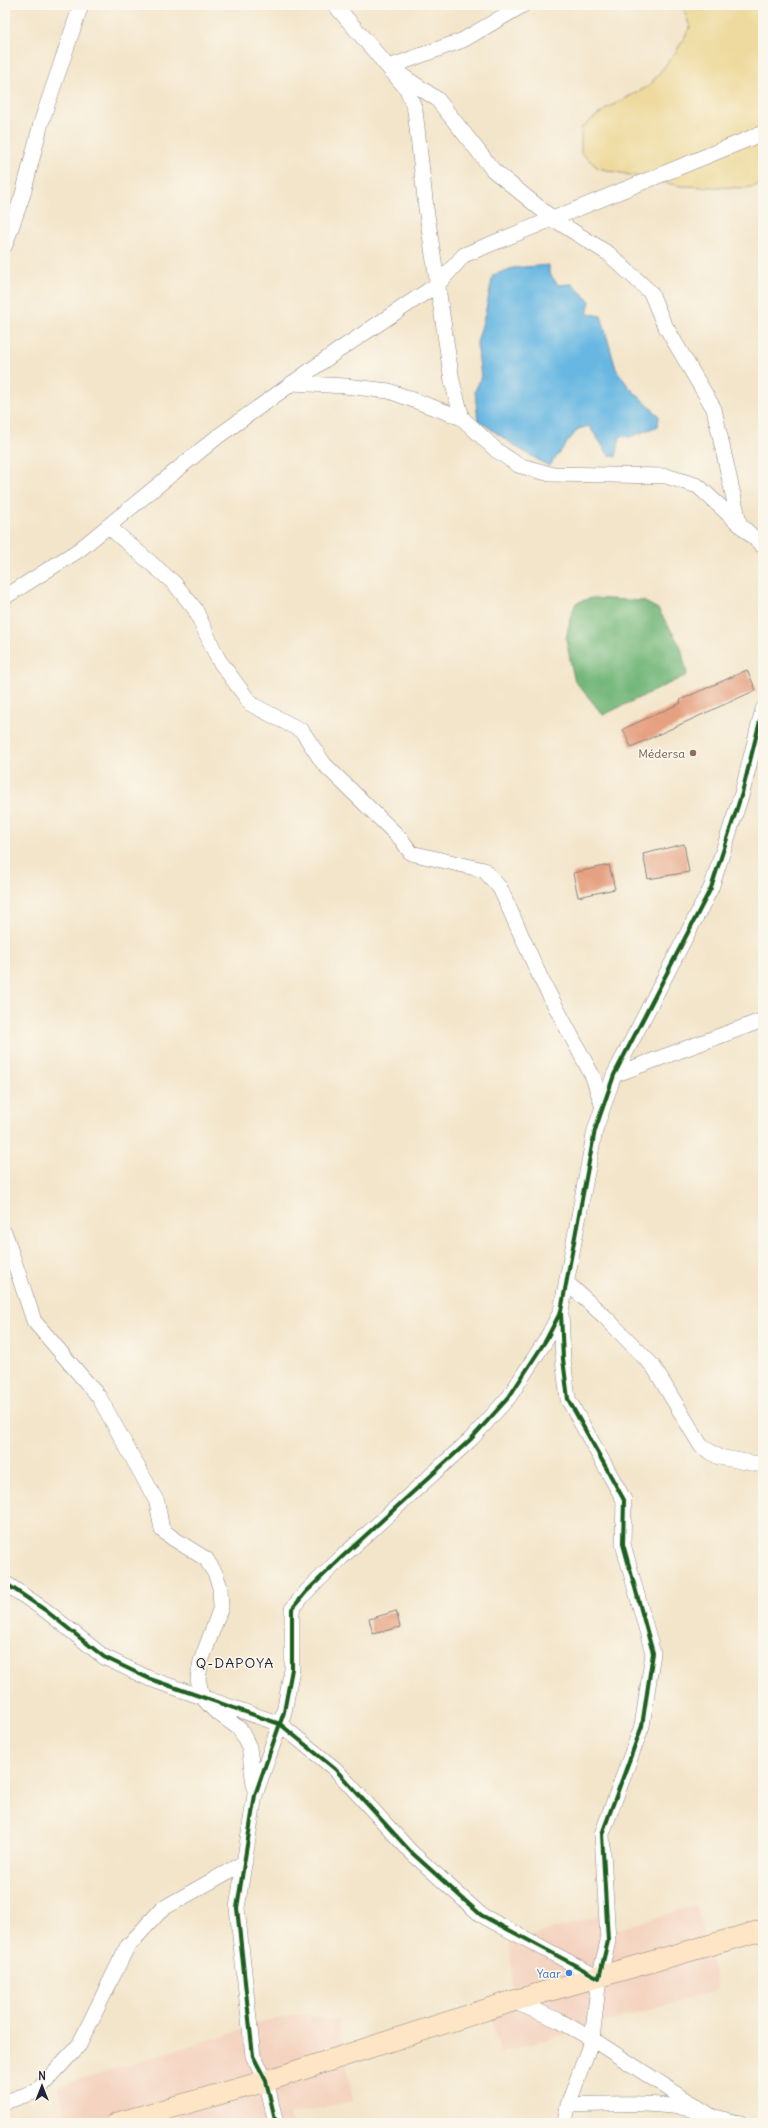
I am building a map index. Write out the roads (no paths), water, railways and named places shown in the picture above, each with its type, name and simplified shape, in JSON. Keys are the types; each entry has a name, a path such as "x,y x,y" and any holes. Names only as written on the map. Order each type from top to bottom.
{"street":[{"path":"5,245 23,194 41,123 81,5"},
{"path":"335,5 407,89 415,110 426,208 452,381 462,418"},
{"path":"389,67 463,40 523,5"},
{"path":"389,67 437,99 493,170 552,218 609,254 651,293 663,322 714,409 739,522"},
{"path":"5,597 79,550 217,436 438,284 464,255 763,133"},
{"path":"292,384 345,386 388,391 462,418 496,450 518,465 550,474 666,476 698,486 739,522 763,546"},
{"path":"108,526 174,583 191,604 218,659 251,704 302,731 324,764 402,839 411,853 484,870 500,888 541,979 593,1077 603,1107"},
{"path":"565,2123 568,2105 592,2039 599,1978 608,1940 602,1834 642,1726 653,1653 623,1544 624,1500 568,1399 563,1359 561,1311 595,1130 614,1075 711,888 742,793 763,709"},
{"path":"614,1075 763,1020"},
{"path":"5,1234 34,1321 99,1397 157,1502 162,1530 206,1559 215,1573 220,1587 221,1607 201,1660 198,1679 202,1696 214,1710 240,1729 249,1747 255,1795"},
{"path":"566,1282 604,1316 653,1366 701,1446 719,1457 763,1465"},
{"path":"276,2123 266,2081 252,2056 238,1908 255,1795 280,1724 292,1669 292,1609 306,1592 342,1556 470,1439 509,1397 546,1340 561,1311"},
{"path":"5,1583 45,1610 104,1657 150,1679 280,1724 335,1770 411,1852 481,1915 599,1978"},
{"path":"5,2102 37,2091 79,2045 127,1947 162,1909 245,1862"},
{"path":"117,2123 266,2081 513,2001 599,1978 763,1930"},
{"path":"513,2001 560,2021 592,2039 671,2091 721,2121"},
{"path":"568,2105 639,2103 682,2108 721,2121 740,2123"}],"water":[{"path":"549,265 549,273 558,285 572,284 590,301 587,313 601,316 616,369 628,386 659,416 658,426 630,437 620,436 616,457 608,454 589,426 578,429 549,466 521,450 478,420 475,391 481,377 477,343 493,275 513,268"}],"place":[{"name":"Médersa","path":"693,753"},
{"name":"Yaar","path":"569,1973"}],"district":[{"name":"Q-DAPOYA","path":"235,1663"}]}
